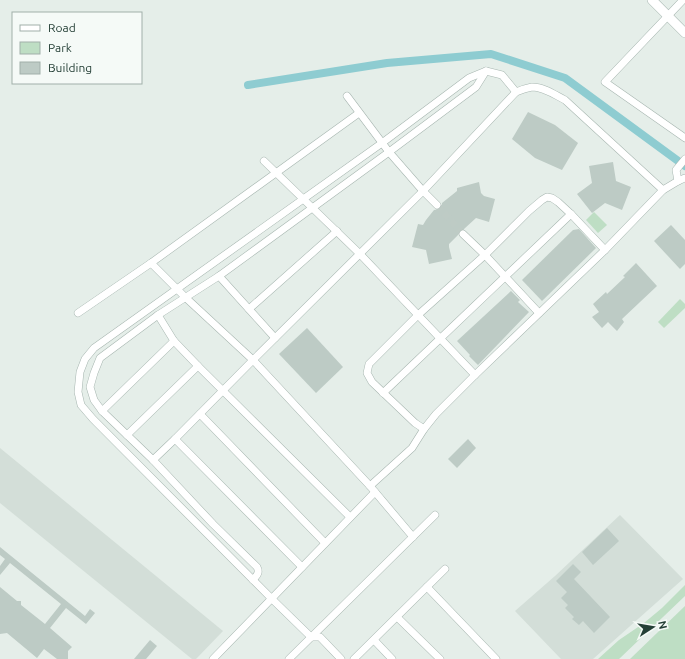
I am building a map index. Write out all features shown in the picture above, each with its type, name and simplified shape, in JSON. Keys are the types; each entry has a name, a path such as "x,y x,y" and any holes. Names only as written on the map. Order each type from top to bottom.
{"street":[{"path":"652,0 685,33"},
{"path":"683,0 605,82 685,138"},
{"path":"253,580 258,574 258,567 213,524 128,435 102,411 94,400 90,387 100,358 158,315 219,276 389,152 476,87 486,71"},
{"path":"341,659 320,637 311,637 93,419 82,405 78,392 80,372 85,359 94,348 304,200 469,78 486,71 502,75 516,92"},
{"path":"153,460 423,191 516,92 534,87 548,91 565,100 663,190"},
{"path":"347,96 389,152 437,205"},
{"path":"78,313 151,263 360,113"},
{"path":"213,659 350,518 373,489 412,448 436,414 474,375 605,250 663,190 681,180 676,170 685,159"},
{"path":"264,161 360,254 474,375"},
{"path":"424,429 415,423 383,393 372,382 367,373 369,364 418,315 485,255 529,211 542,200 547,198 552,198 558,202 605,250"},
{"path":"383,393 571,214"},
{"path":"249,309 337,231"},
{"path":"463,234 485,255 539,313"},
{"path":"151,263 185,297 253,360 373,489 413,537"},
{"path":"219,276 275,338"},
{"path":"158,315 174,341 350,518"},
{"path":"102,411 174,341"},
{"path":"128,435 198,366"},
{"path":"200,414 326,543"},
{"path":"175,439 302,567"},
{"path":"289,659 436,515"},
{"path":"354,659 445,569"},
{"path":"427,587 496,659"},
{"path":"397,617 440,659"},
{"path":"374,640 392,659"}],"shaded area":[{"path":"0,448 223,631 196,659 192,659 0,503"},
{"path":"620,515 683,579 593,659 561,659 515,611"}],"green space":[{"path":"594,212 607,225 598,233 586,220"},
{"path":"680,299 685,304 685,308 664,328 658,322"},
{"path":"685,585 685,596 619,659 598,659 619,640 644,623 662,608"},
{"path":"685,606 685,659 630,659"}],"building":[{"path":"528,112 555,125 578,143 562,170 535,158 512,139"},
{"path":"613,162 616,181 631,187 622,210 605,203 592,213 577,194 592,183 589,166"},
{"path":"479,182 481,193 484,196 495,199 489,222 476,218 464,229 460,230 458,235 449,244 452,259 429,264 426,250 412,247 418,224 423,225 434,210 440,209 442,207 442,203 457,191 457,188"},
{"path":"671,225 685,240 685,264 680,269 654,241"},
{"path":"579,229 596,248 542,301 522,280 573,230"},
{"path":"636,263 657,286 622,319 624,322 617,331 608,322 602,328 592,317 599,312 593,304 606,292 607,294 625,277 623,276"},
{"path":"511,291 520,300 518,302 529,312 478,365 457,341"},
{"path":"307,328 343,367 316,393 279,354"},
{"path":"468,439 476,448 457,468 448,459"},
{"path":"607,528 619,541 593,565 582,552"},
{"path":"0,547 85,616 90,609 95,613 86,624 66,608 50,628 72,647 68,651 68,659 57,659 44,649 37,658 7,633 0,634 0,587 17,601 21,601 21,605 45,624 61,604 10,563 0,575 0,566 5,559 0,555"},
{"path":"573,564 581,572 574,579 610,617 594,633 583,621 579,625 572,619 574,617 565,608 568,605 561,598 567,592 556,581"},
{"path":"150,640 157,646 146,659 134,659"}],"waterway":[{"path":"248,85 387,63 491,54 565,78 685,166"}],"tunnel":[{"path":"437,205 463,234"}]}
